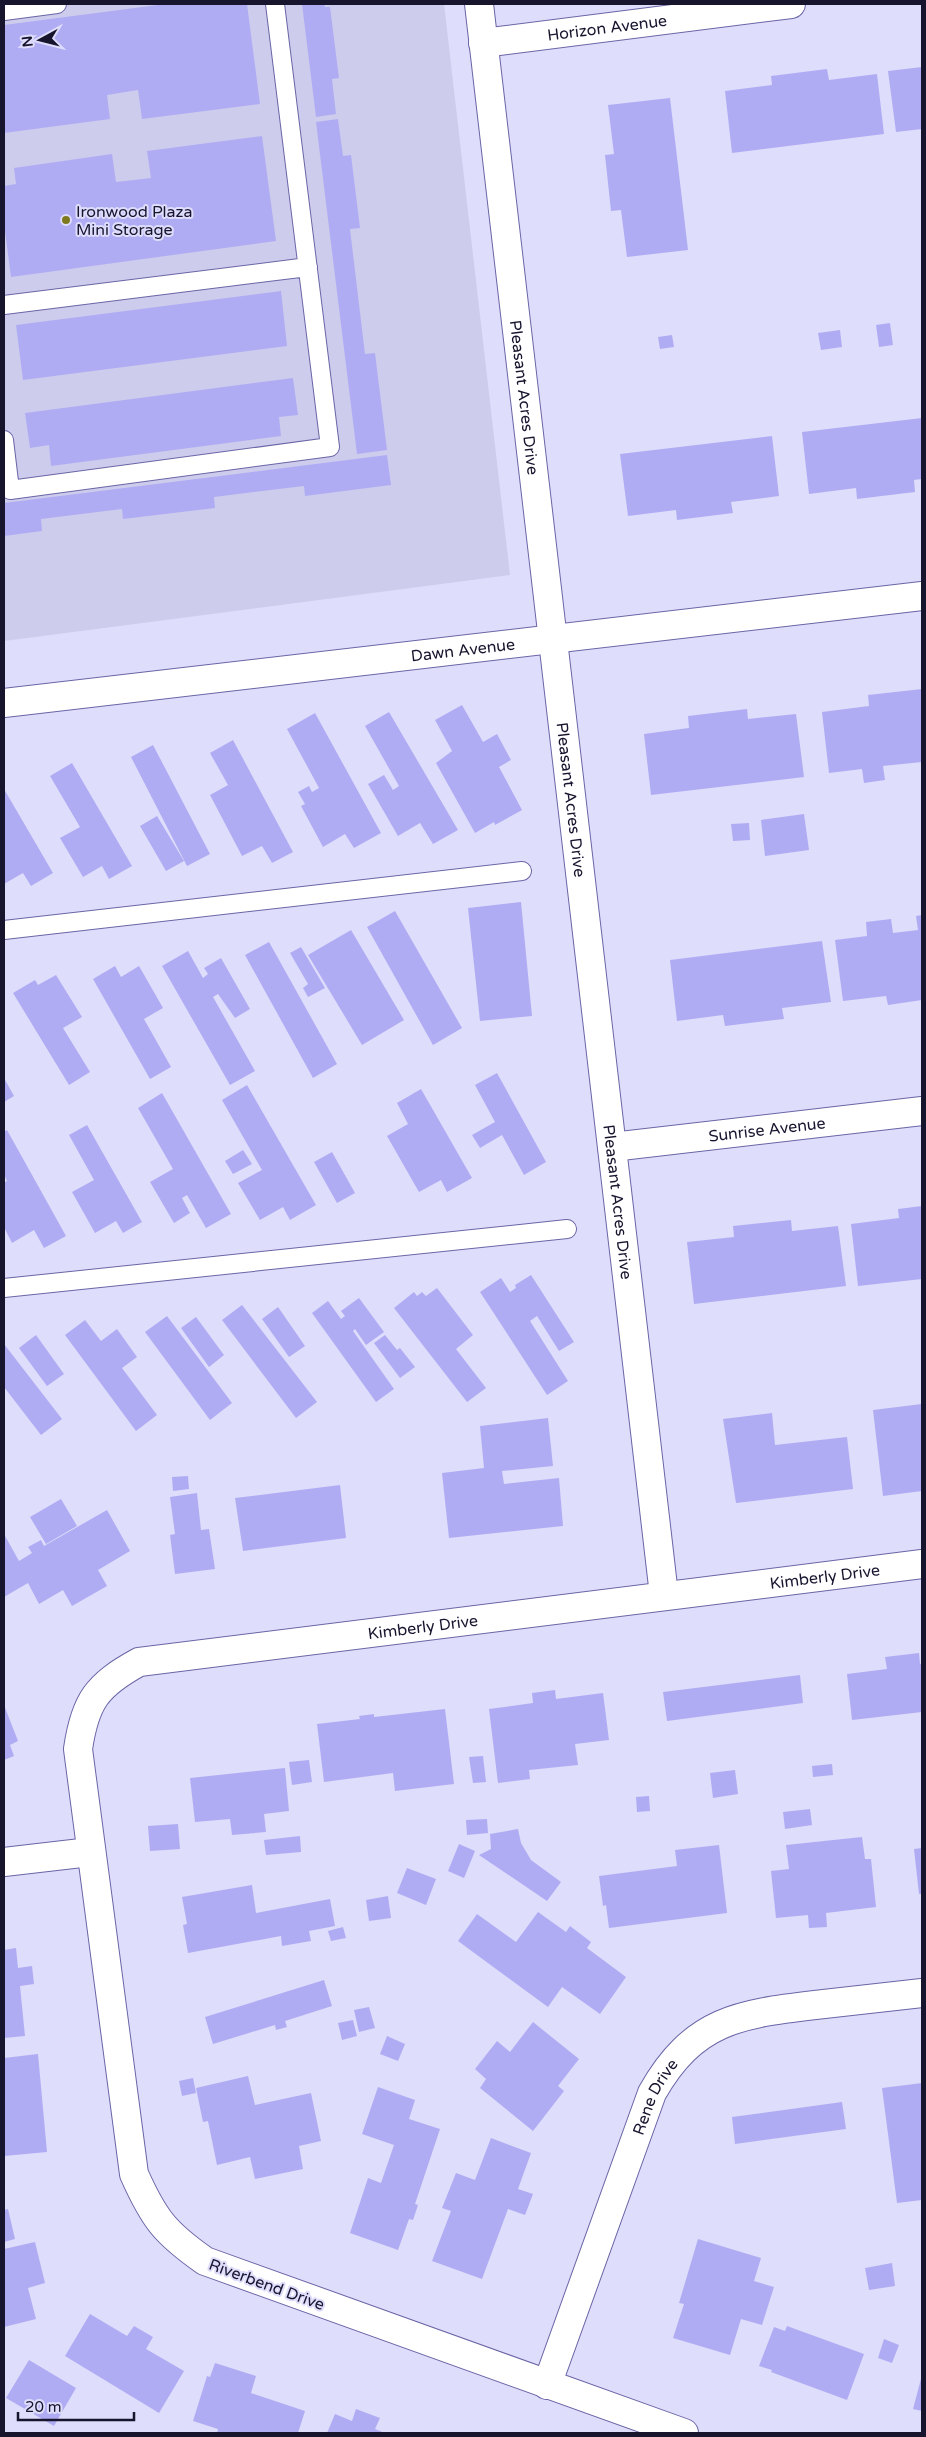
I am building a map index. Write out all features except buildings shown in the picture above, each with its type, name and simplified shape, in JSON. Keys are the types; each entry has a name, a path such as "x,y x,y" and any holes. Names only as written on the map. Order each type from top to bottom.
{"street":[{"name":"Pleasant Acres Drive","path":"479,4 664,1595"},
{"name":"Horizon Avenue","path":"483,43 791,4"},
{"name":"Dawn Avenue","path":"4,703 922,596"},
{"name":"Sunrise Avenue","path":"612,1147 922,1111"},
{"name":"Kimberly Drive","path":"90,1852 78,1749 82,1721 95,1696 114,1675 140,1662 922,1564"},
{"path":"4,1862 90,1852"},
{"name":"Riverbend Drive","path":"90,1852 134,2174 150,2209 174,2239 205,2261 684,2433"},
{"name":"Rene Drive","path":"548,2385 652,2093 663,2073 688,2045 720,2024 756,2012 922,1993"}],"lane":[{"path":"4,11 57,4"},
{"path":"4,440 10,490 330,447 275,4"},
{"path":"4,305 308,267"},
{"path":"4,930 522,871"},
{"path":"4,1288 566,1229"}],"shaded area":[{"path":"4,4 444,4 510,575 4,641"}],"place":[{"name":"Ironwood Plaza Mini Storage","path":"66,220"}]}
